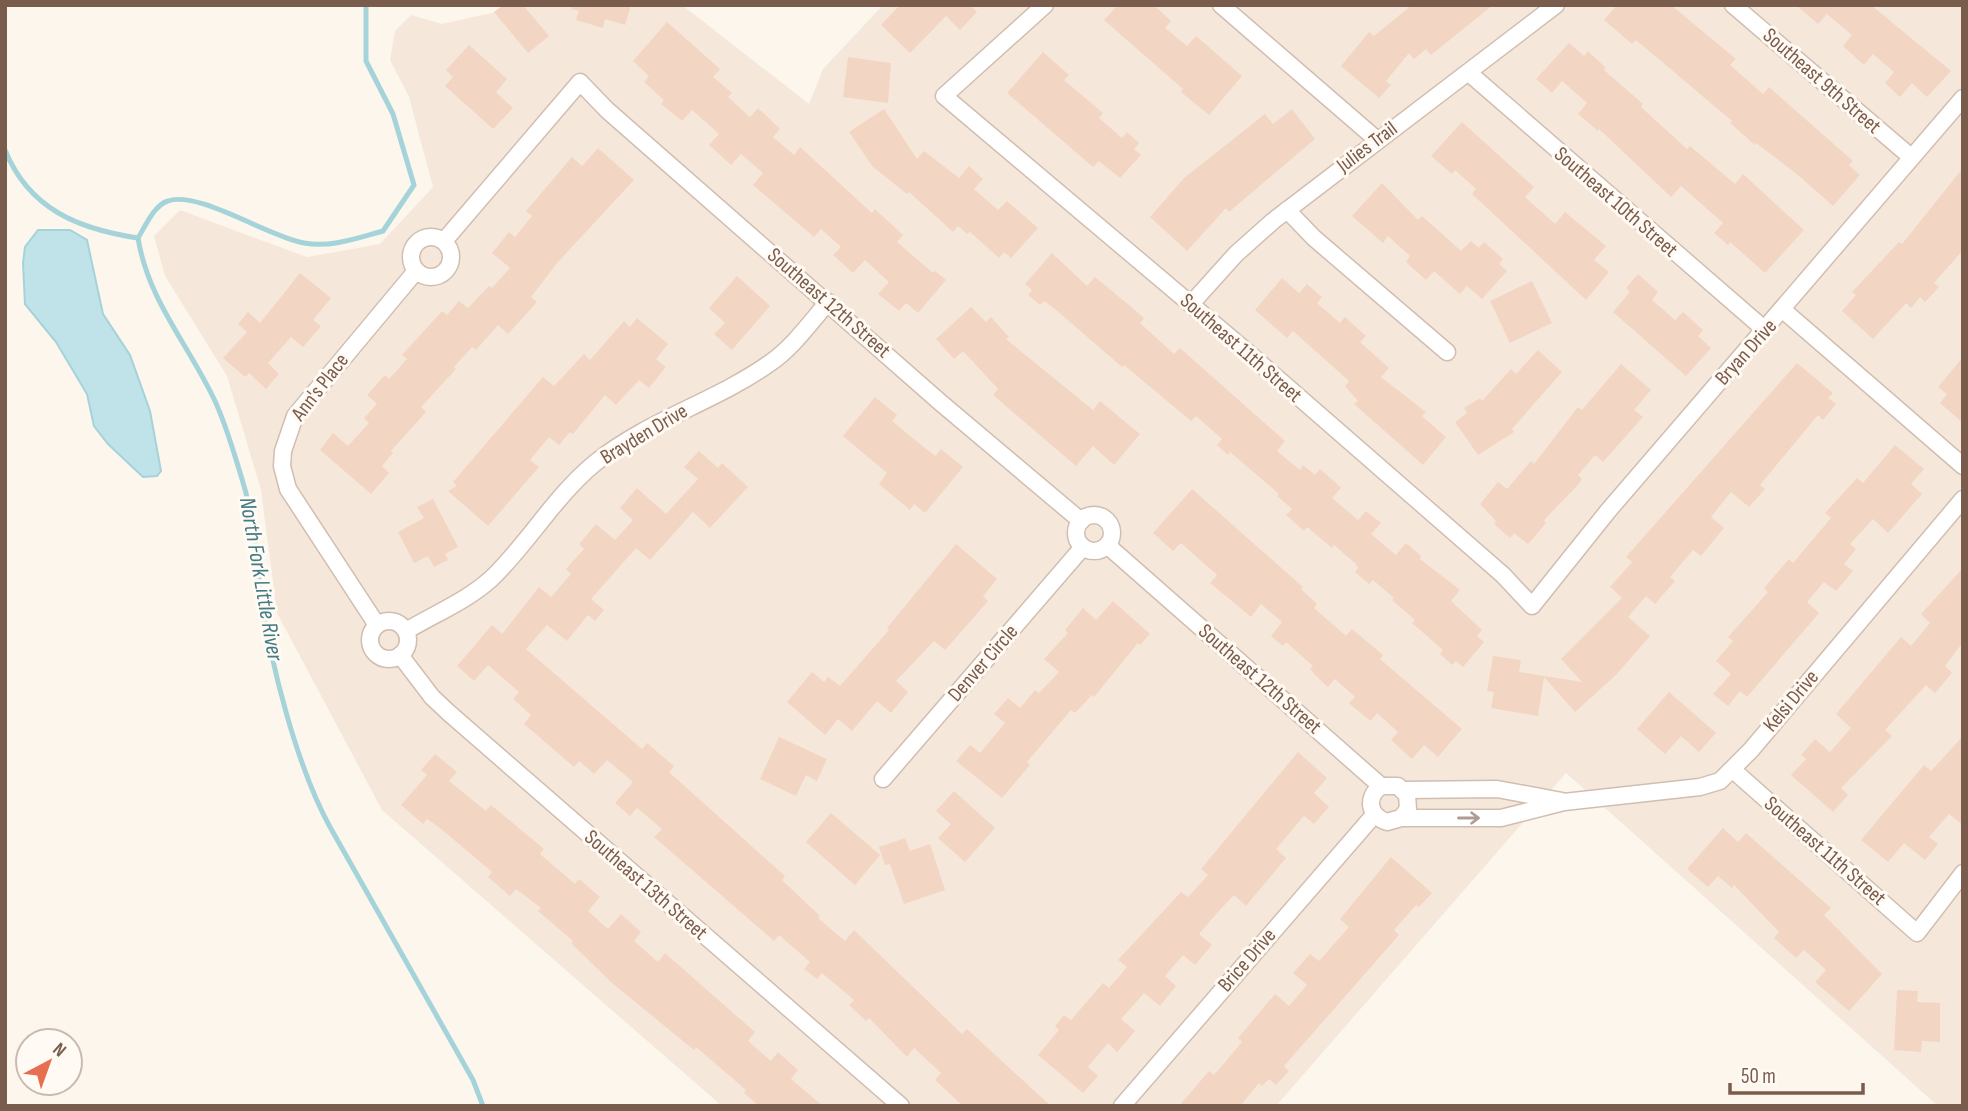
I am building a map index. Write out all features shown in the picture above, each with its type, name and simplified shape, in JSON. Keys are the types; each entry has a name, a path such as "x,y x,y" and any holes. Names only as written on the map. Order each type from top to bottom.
{"street":[{"name":"Southeast 11th Street","path":"1045,5 944,96 1191,304 1503,575 1532,607"},
{"path":"1221,5 1376,139"},
{"name":"Southeast 9th Street","path":"1733,5 1911,158"},
{"name":"Julies Trail","path":"1191,304 1236,254 1287,210 1376,139 1469,73 1552,6"},
{"name":"Southeast 10th Street","path":"1469,73 1764,329"},
{"name":"Southeast 12th Street","path":"444,241 580,82 607,110 941,403 1081,521"},
{"name":"Bryan Drive","path":"1532,607 1560,569 1963,98"},
{"path":"1287,210 1314,238 1447,352"},
{"path":"426,237 444,241 451,252 451,263 444,274 432,278 415,271 410,256 415,244 426,237"},
{"name":"Ann's Place","path":"377,625 288,489 282,466 282,451 288,429 303,404 415,271"},
{"name":"Brayden Drive","path":"406,631 462,600 492,578 570,486 595,463 640,432 768,365 794,343 828,302"},
{"path":"1783,310 1963,466"},
{"name":"Kelsi Drive","path":"1401,818 1502,818 1564,802 1712,785 1733,770 1963,499"},
{"path":"1096,515 1108,521 1113,535 1108,546 1098,551 1083,547 1077,537 1081,521 1096,515"},
{"name":"Southeast 12th Street","path":"1108,546 1381,786"},
{"name":"Denver Circle","path":"883,779 1083,547"},
{"path":"388,621 397,623 406,631 408,644 400,655 391,659 375,653 370,640 377,625 388,621"},
{"name":"Southeast 13th Street","path":"400,655 432,697 449,713 901,1106"},
{"name":"Southeast 11th Street","path":"1733,770 1917,933 1963,873"},
{"path":"1391,784 1404,790 1408,801 1401,818 1387,822 1374,815 1370,800 1381,786 1391,784"},
{"name":"Kelsi Drive","path":"1404,790 1497,789 1564,802"},
{"name":"Brice Drive","path":"1122,1106 1374,815"}],"shaded area":[{"path":"502,5 682,5 809,104 823,69 883,5 1963,5 1963,1106 1938,1106 1566,773 1276,1106 722,1106 382,810 277,613 261,490 227,376 165,276 154,236 180,210 307,257 380,244 433,187 409,97 390,60 395,31 411,15 442,24 496,12"}],"water":[{"path":"38,230 70,230 87,240 103,314 130,355 150,411 161,471 157,476 143,477 108,444 94,426 87,394 56,342 25,304 25,247"}],"building":[{"path":"503,5 523,5 549,36 528,53 494,12"},
{"path":"571,5 631,5 625,25 605,19 603,28 576,20 579,11 571,9"},
{"path":"900,5 970,5 977,12 960,30 946,16 910,53 881,25"},
{"path":"1118,5 1154,5 1171,21 1165,28 1187,46 1196,36 1242,76 1209,115 1104,20"},
{"path":"1412,5 1493,5 1431,55 1426,49 1414,59 1409,53 1386,81 1391,85 1379,98 1341,66 1369,32 1374,36"},
{"path":"1617,5 1671,5 1736,59 1730,65 1763,94 1769,87 1853,161 1849,165 1860,175 1833,206 1798,175 1756,143 1755,145 1730,123 1732,121 1636,40 1632,44 1604,20"},
{"path":"1796,5 1871,5 1951,71 1927,97 1912,83 1900,97 1885,83 1894,72 1873,54 1864,65 1843,46 1852,35 1827,14 1818,24"},
{"path":"667,22 720,69 713,77 732,93 728,97 750,117 758,108 780,129 773,137 794,155 800,147 872,213 875,209 903,235 897,242 933,273 935,271 946,280 918,313 906,303 899,311 878,294 889,282 865,260 853,273 833,255 841,247 821,229 814,237 753,185 763,173 741,154 731,165 709,145 719,134 692,110 682,121 661,104 664,100 644,82 649,76 633,61"},
{"path":"1569,43 1584,56 1588,51 1606,68 1604,70 1643,104 1641,107 1687,149 1690,146 1735,184 1743,174 1804,230 1765,273 1730,242 1728,245 1714,233 1723,223 1681,186 1671,197 1599,129 1598,131 1578,114 1587,103 1562,81 1552,93 1536,79"},
{"path":"469,45 507,79 496,92 513,108 493,129 445,86 453,77 446,70"},
{"path":"1043,52 1069,75 1064,80 1103,113 1099,118 1122,138 1127,132 1139,143 1134,149 1141,155 1120,178 1099,161 1093,167 1007,93"},
{"path":"848,57 891,63 888,103 843,97"},
{"path":"884,109 917,159 924,151 959,178 969,166 983,179 974,189 998,210 1007,201 1038,228 1011,258 1004,252 999,258 970,232 967,234 958,226 953,232 909,192 907,194 873,167 849,132"},
{"path":"1292,109 1315,139 1229,212 1226,208 1187,251 1150,217 1184,178 1265,114 1273,124"},
{"path":"1462,122 1534,187 1525,197 1555,224 1565,212 1606,246 1594,260 1609,272 1586,300 1472,194 1476,189 1455,170 1452,174 1431,156"},
{"path":"598,148 634,180 558,262 531,297 537,302 508,334 498,325 476,350 472,347 454,367 456,369 421,407 426,412 391,451 393,453 382,466 389,473 371,494 320,450 333,433 348,446 369,423 364,418 377,404 367,395 385,375 389,379 407,359 402,355 442,311 447,315 459,301 468,308 489,286 492,288 510,268 492,253 509,232 515,237 532,216 526,211 572,157 582,166"},
{"path":"1963,168 1963,250 1934,283 1939,287 1925,302 1920,297 1911,308 1906,303 1873,339 1842,311 1856,295 1852,292 1899,242 1902,244"},
{"path":"1382,183 1418,220 1422,216 1461,251 1471,241 1479,248 1484,242 1503,259 1499,264 1507,271 1482,299 1467,286 1460,294 1434,271 1426,280 1406,262 1410,256 1388,236 1383,243 1352,216"},
{"path":"1052,253 1087,286 1095,277 1129,305 1144,318 1140,323 1174,354 1180,348 1285,441 1277,451 1300,470 1303,465 1315,475 1320,469 1335,482 1341,488 1332,498 1358,520 1366,511 1381,523 1371,534 1396,555 1405,544 1409,545 1421,556 1420,559 1460,590 1451,601 1482,630 1477,636 1484,642 1463,667 1456,661 1452,665 1440,654 1443,650 1412,623 1415,620 1392,600 1394,598 1373,580 1369,584 1355,572 1358,568 1355,563 1307,527 1304,531 1286,515 1292,509 1277,496 1279,494 1230,452 1228,455 1217,445 1222,439 1196,416 1191,421 1124,365 1122,367 1055,309 1044,301 1040,305 1028,295 1032,290 1025,284"},
{"path":"300,273 331,298 313,320 321,326 303,347 291,337 268,363 279,374 266,389 249,373 245,377 223,358 247,332 238,324 248,312 260,323"},
{"path":"1638,274 1658,292 1652,300 1675,320 1683,312 1703,330 1698,336 1711,348 1686,376 1613,312 1630,292 1626,288"},
{"path":"737,276 770,306 732,350 714,334 725,323 709,308"},
{"path":"1282,278 1299,293 1307,284 1322,297 1317,303 1340,323 1345,317 1366,336 1360,342 1389,368 1381,377 1426,412 1422,416 1446,437 1423,465 1354,404 1358,401 1345,386 1349,381 1293,331 1287,338 1255,310"},
{"path":"1532,281 1552,323 1510,343 1490,301"},
{"path":"971,307 986,322 991,317 1009,337 1006,339 1093,410 1100,401 1140,434 1114,465 1093,446 1076,466 993,395 998,389 963,351 954,359 936,339"},
{"path":"637,318 668,344 656,359 666,367 649,388 639,380 616,405 605,395 573,434 570,432 559,445 549,437 530,460 539,467 488,526 448,491 457,486 453,482 543,377 554,386 584,354 590,360 624,321 630,327"},
{"path":"1538,350 1562,372 1512,429 1514,432 1478,455 1455,422 1467,413 1464,408 1480,398 1482,401 1511,369 1516,374"},
{"path":"1963,357 1963,423 1940,403 1947,394 1938,387"},
{"path":"1797,363 1833,393 1828,398 1836,404 1823,420 1818,415 1760,485 1765,489 1749,507 1731,492 1711,517 1724,528 1701,556 1693,550 1670,577 1675,581 1655,604 1646,596 1628,617 1650,636 1616,675 1575,712 1544,677 1538,716 1491,708 1494,692 1487,691 1493,656 1521,660 1519,672 1582,682 1561,659 1622,598 1610,587 1632,562 1626,557"},
{"path":"1621,364 1651,390 1634,410 1643,417 1603,462 1595,455 1578,475 1582,479 1578,485 1544,520 1546,523 1528,544 1514,533 1510,538 1494,524 1496,521 1480,504 1498,482 1507,489 1531,461 1534,464 1578,407 1582,410"},
{"path":"875,397 897,415 892,421 935,456 941,449 963,467 925,513 914,504 910,510 879,484 887,473 843,436"},
{"path":"1895,445 1924,469 1911,484 1922,494 1888,533 1873,519 1850,544 1856,549 1844,564 1853,571 1836,591 1824,582 1807,602 1819,613 1747,697 1740,691 1728,706 1713,694 1731,674 1716,661 1733,641 1728,637 1768,592 1764,588 1789,559 1793,563 1831,518 1825,513 1857,478 1863,483"},
{"path":"699,451 718,468 722,463 748,487 710,528 693,512 650,560 636,548 591,599 604,610 595,621 588,615 567,641 547,625 526,649 642,749 647,743 674,766 669,772 785,876 782,880 820,916 818,918 845,941 854,930 962,1034 967,1029 1051,1106 963,1106 935,1080 941,1073 914,1048 907,1057 869,1018 866,1021 849,1005 854,1000 822,973 817,979 804,969 810,962 779,935 774,941 654,837 662,829 637,808 630,816 615,803 633,782 607,760 594,774 579,761 574,767 524,724 531,715 513,699 519,692 488,665 474,681 457,666 492,625 502,634 539,587 551,597 571,574 566,569 584,549 579,544 596,524 615,540 633,520 620,508 637,488 666,514 698,479 684,467"},
{"path":"1192,489 1303,587 1301,589 1317,604 1314,608 1346,636 1352,629 1383,655 1380,659 1462,729 1438,757 1424,745 1412,759 1391,740 1398,732 1377,713 1371,721 1349,703 1355,697 1335,679 1328,687 1310,669 1313,666 1286,642 1283,646 1271,636 1282,622 1261,604 1251,617 1210,583 1217,575 1181,543 1173,551 1153,533"},
{"path":"433,499 458,547 445,554 448,560 434,567 428,556 414,563 398,532 424,518 417,507"},
{"path":"956,544 997,579 983,596 988,601 945,650 934,641 896,681 908,692 891,713 877,701 852,731 838,719 825,735 787,702 812,672 824,682 828,677 840,686 889,630 887,628"},
{"path":"1963,568 1963,642 1945,666 1952,673 1935,693 1926,685 1885,730 1892,736 1841,788 1848,795 1833,812 1791,775 1806,759 1801,755 1815,739 1830,752 1851,728 1836,714 1901,637 1911,646 1930,623 1921,614"},
{"path":"1113,601 1150,634 1140,645 1138,643 1094,697 1092,695 1075,713 1071,710 1027,762 1030,765 1002,798 956,761 970,745 980,753 1005,723 994,714 1008,698 1020,708 1035,690 1039,693 1059,672 1044,659 1068,633 1065,630 1083,608 1096,620"},
{"path":"1669,692 1716,733 1699,752 1681,736 1665,754 1637,729"},
{"path":"1963,736 1963,825 1949,814 1929,837 1938,844 1925,860 1904,843 1888,862 1861,840 1924,765 1931,771"},
{"path":"779,737 827,759 817,781 806,775 796,796 760,779"},
{"path":"1298,752 1327,778 1314,793 1329,807 1314,824 1304,816 1276,849 1286,858 1246,906 1234,895 1199,934 1212,945 1195,965 1183,955 1165,976 1176,986 1160,1006 1144,993 1121,1019 1135,1031 1117,1052 1108,1043 1088,1067 1098,1076 1083,1093 1038,1055 1059,1030 1055,1026 1064,1015 1071,1020 1103,983 1109,988 1127,967 1118,960 1181,892 1188,897 1208,875 1201,869"},
{"path":"435,754 457,772 449,781 486,811 491,805 544,849 540,854 575,884 579,879 600,897 588,911 608,929 621,914 641,932 634,941 658,962 665,953 755,1032 748,1041 771,1061 778,1052 798,1070 791,1079 823,1106 759,1106 744,1093 746,1090 696,1047 694,1050 612,983 571,943 573,941 538,911 541,908 516,889 510,896 488,877 492,872 440,828 427,819 423,824 401,805 427,775 421,770"},
{"path":"954,791 995,828 965,862 938,838 951,824 936,811"},
{"path":"831,813 880,855 855,885 806,842"},
{"path":"1723,828 1738,842 1746,833 1831,908 1824,915 1882,974 1849,1011 1815,982 1826,970 1804,950 1796,958 1774,938 1779,932 1734,885 1732,888 1718,876 1708,887 1687,869"},
{"path":"905,838 910,851 930,844 945,890 904,904 890,864 885,865 879,847"},
{"path":"1391,857 1432,893 1419,907 1416,905 1394,930 1399,935 1284,1066 1289,1071 1276,1085 1269,1079 1262,1086 1259,1083 1240,1106 1179,1106 1209,1071 1214,1075 1242,1042 1238,1038 1275,994 1289,1006 1307,985 1293,973 1310,954 1319,961 1349,927 1340,919"},
{"path":"1897,990 1918,991 1917,1002 1940,1003 1940,1042 1922,1041 1921,1052 1894,1050"}],"waterway":[{"path":"138,238 158,207 168,201 181,199 215,208 304,243 334,243 383,231 414,185 393,114 366,61 366,5"},
{"name":"North Fork Little River","path":"5,150 27,187 58,213 95,229 138,238"},
{"name":"North Fork Little River","path":"138,238 150,282 214,399 233,449 249,508 265,621 278,682 296,745 318,803 473,1080 483,1106"}]}
